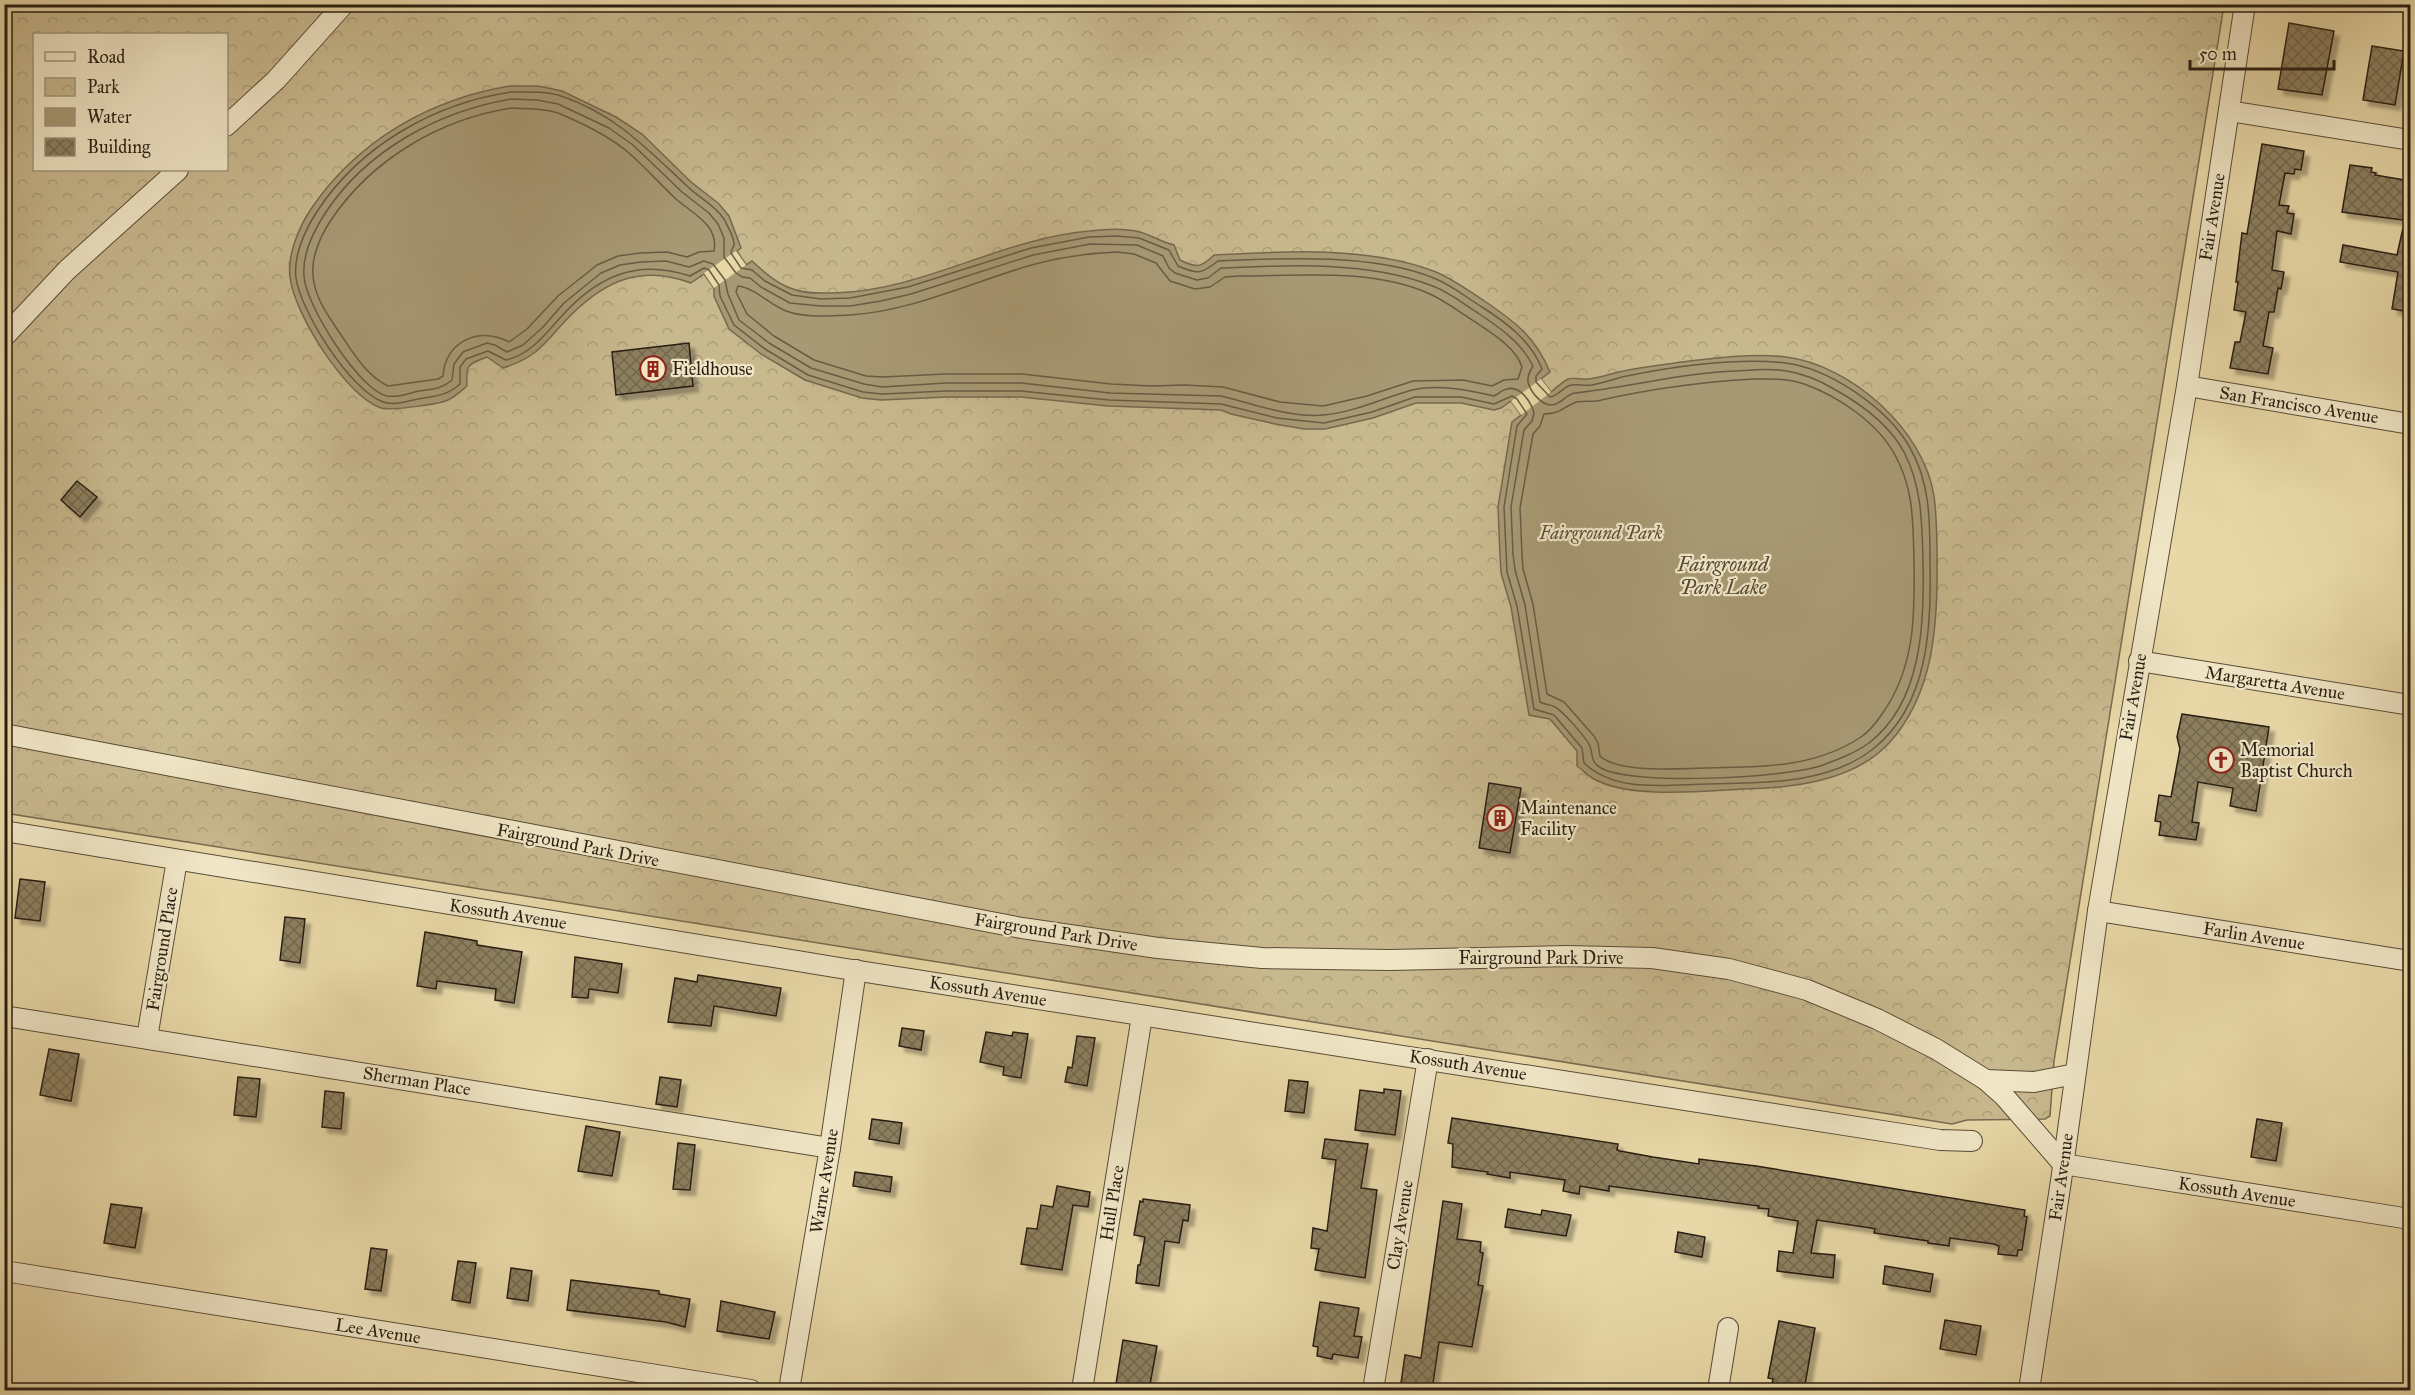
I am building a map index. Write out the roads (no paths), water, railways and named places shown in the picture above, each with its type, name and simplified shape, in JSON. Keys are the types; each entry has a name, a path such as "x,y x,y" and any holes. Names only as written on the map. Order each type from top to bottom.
{"street":[{"path":"228,124 276,80 344,4"},
{"name":"Fair Avenue","path":"2029,1390 2098,911 2187,386 2245,4"},
{"path":"2229,111 2410,140"},
{"path":"4,337 67,270 177,171"},
{"name":"San Francisco Avenue","path":"2187,386 2410,424"},
{"name":"Margaretta Avenue","path":"2139,661 2410,705"},
{"name":"Fairground Park Drive","path":"4,734 1022,928 1158,948 1262,958 1390,960 1567,956 1652,958 1729,969 1807,990 1877,1019 1936,1049 1986,1080 2019,1112 2053,1155 2063,1164"},
{"name":"Kossuth Avenue","path":"4,831 1142,1016 1940,1140 1972,1141"},
{"name":"Fairground Place","path":"147,1038 177,860"},
{"name":"Farlin Avenue","path":"2098,911 2410,962"},
{"name":"Warne Avenue","path":"789,1390 830,1148 856,970"},
{"name":"Sherman Place","path":"4,1016 830,1148"},
{"name":"Hull Place","path":"1082,1390 1142,1016"},
{"name":"Clay Avenue","path":"1373,1390 1428,1059"},
{"path":"1986,1080 2034,1082 2075,1074"},
{"name":"Kossuth Avenue","path":"2063,1164 2410,1219"},
{"name":"Lee Avenue","path":"4,1271 751,1390"},
{"path":"1718,1390 1728,1328"}],"water":[{"name":"Fairground Park Lake","path":"510,86 538,86 562,91 616,117 642,134 691,182 718,203 729,216 741,248 737,251 746,265 752,261 776,281 803,292 834,293 867,290 931,274 1025,243 1102,230 1128,230 1144,233 1174,245 1180,260 1194,265 1202,264 1214,255 1326,252 1383,258 1436,272 1483,300 1522,330 1544,359 1550,372 1541,379 1551,392 1570,378 1586,379 1645,367 1734,356 1786,357 1811,363 1835,373 1859,387 1900,425 1916,448 1927,471 1934,496 1937,551 1935,627 1928,668 1914,707 1890,742 1876,755 1859,766 1822,780 1783,787 1667,792 1626,789 1609,785 1590,776 1577,766 1577,751 1550,719 1529,715 1511,607 1501,573 1498,507 1512,422 1521,415 1511,401 1494,410 1461,403 1416,403 1373,418 1325,429 1304,429 1221,410 1108,406 1021,397 881,400 862,398 805,380 761,354 729,329 714,296 714,288 704,274 691,283 657,275 626,279 612,284 598,292 571,315 535,353 503,368 487,357 469,366 467,386 451,399 415,407 381,408 353,388 338,371 311,332 301,311 290,277 290,260 298,233 311,209 329,185 373,144 398,127 452,101"}],"place":[{"name":"Fieldhouse","path":"653,369"},
{"name":"Memorial Baptist Church","path":"2221,760"},
{"name":"Maintenance Facility","path":"1500,818"}],"park label":[{"name":"Fairground Park","path":"1601,533"}]}
